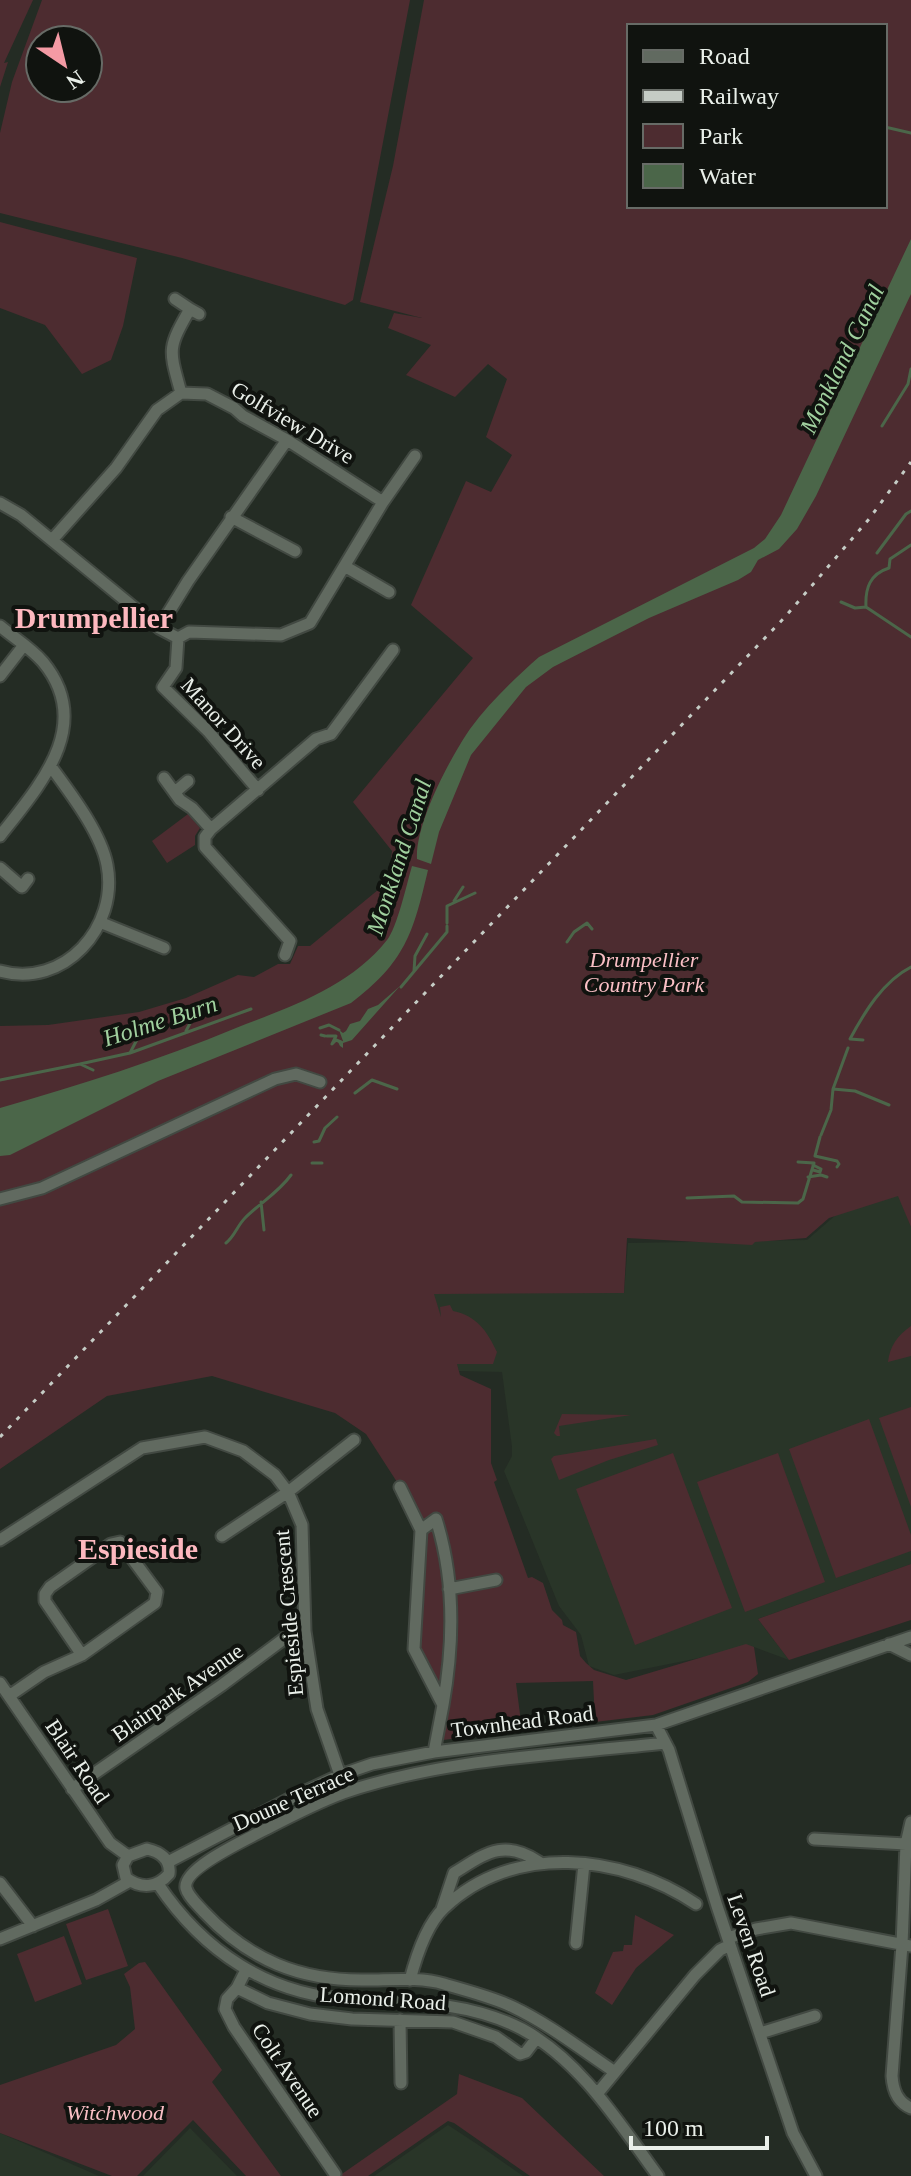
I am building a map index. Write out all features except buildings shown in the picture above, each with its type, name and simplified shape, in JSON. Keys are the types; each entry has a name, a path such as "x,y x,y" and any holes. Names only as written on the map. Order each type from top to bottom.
{"street":[{"path":"52,540 116,468 157,410 181,393 172,359 172,340 195,311 175,299"},
{"name":"Golfview Drive","path":"181,393 207,394 287,440 383,502"},
{"path":"159,628 231,517 287,440"},
{"path":"0,503 21,515 159,628 178,638 189,632 281,635 310,623 383,502 415,456"},
{"path":"231,517 295,551"},
{"path":"346,567 389,592"},
{"path":"0,626 42,661 57,683 65,706 64,723 52,768 0,836"},
{"name":"Manor Drive","path":"178,638 176,668 163,687 208,731 258,790"},
{"path":"0,676 24,645"},
{"path":"285,955 290,941 205,847 205,837 316,739 331,734 393,650"},
{"path":"0,971 19,975 50,970 83,949 102,923 109,884 107,863 84,815 52,768"},
{"path":"164,778 180,800 211,829"},
{"path":"175,792 188,781"},
{"path":"0,868 23,887"},
{"path":"102,923 164,948"},
{"path":"0,1199 42,1188 275,1079 296,1074 320,1082"},
{"name":"Espieside Crescent","path":"0,1540 142,1448 205,1437 243,1451 275,1475 288,1492 302,1525 305,1631 317,1709 340,1775"},
{"path":"222,1536 288,1492 354,1440"},
{"path":"400,1487 421,1530 414,1649 443,1705"},
{"path":"421,1530 436,1519 449,1589 452,1634 434,1752"},
{"path":"9,1696 44,1672 82,1655 157,1600 157,1592 120,1542 111,1544 50,1587 45,1594 45,1601 82,1655"},
{"path":"449,1589 496,1580"},
{"name":"Blairpark Avenue","path":"72,1789 293,1632 305,1631"},
{"name":"Townhead Road","path":"168,1862 340,1775 372,1764 434,1752 656,1725 911,1637"},
{"path":"889,1644 911,1655"},
{"name":"Blair Road","path":"0,1683 110,1843 128,1856"},
{"name":"Leven Road","path":"656,1725 665,1743 726,1944 793,2133 816,2176"},
{"name":"Doune Terrace","path":"188,1876 222,1852 330,1799 370,1785 422,1772 489,1762 665,1743"},
{"path":"418,1756 422,1772"},
{"path":"911,1822 906,1844 907,1946 892,2076 896,2094 905,2106 911,2108"},
{"path":"814,1839 906,1844"},
{"path":"147,1849 158,1853 168,1862 169,1874 158,1884 139,1885 130,1881 123,1869 128,1856 147,1849"},
{"path":"410,1980 415,1960 442,1910 454,1873 494,1850 528,1855 539,1862"},
{"path":"442,1910 478,1884 539,1862 584,1864 635,1873 671,1886 696,1904"},
{"path":"576,1943 584,1864"},
{"name":"Lomond Road","path":"188,1876 186,1888 195,1902 217,1925 254,1954 302,1973 349,1980 439,1983 512,2006 615,2072"},
{"path":"0,1939 96,1900 130,1881"},
{"path":"0,1883 33,1926"},
{"name":"Lomond Road","path":"158,1884 199,1933 246,1970 281,1987 348,1999 454,2006 503,2021 536,2039 574,2069 597,2094 658,2176"},
{"path":"597,2094 695,1975 726,1944 756,1929 791,1923 907,1946"},
{"path":"237,1988 246,1970"},
{"name":"Lomond Road","path":"348,1999 349,1980"},
{"name":"Lomond Road","path":"237,1988 268,2003 310,2014 352,2019 453,2022 496,2037 520,2054 526,2052 536,2039"},
{"name":"Colt Avenue","path":"237,1988 227,1999 225,2009 234,2027 335,2174"},
{"path":"760,2033 815,2016"},
{"path":"400,2020 401,2083"}],"shaded area":[{"path":"899,1195 911,1227 911,1564 758,1619 789,1660 754,1647 614,1675 589,1666 581,1635 559,1606 504,1471 512,1456 512,1447 502,1372 459,1371 432,1291 624,1293 628,1243 807,1240 837,1214"},
{"path":"448,2125 483,2148 523,2176 374,2176"},
{"path":"190,2128 237,2176 143,2176"},
{"path":"0,2133 99,2176 0,2176"}],"green space":[{"path":"0,0 33,0 4,63 8,62 0,87"},
{"path":"42,0 410,0 353,300 345,305 182,258 0,213 0,133 12,82 24,49 24,104 104,104 104,24 33,24"},
{"name":"Drumpellier Country Park","path":"424,0 911,0 911,1227 898,1196 829,1218 806,1238 755,1242 752,1245 627,1238 624,1293 434,1294 441,1317 440,1307 450,1305 453,1311 469,1317 485,1331 497,1352 493,1364 457,1364 460,1375 491,1389 491,1463 497,1480 494,1482 528,1578 543,1583 552,1610 563,1625 576,1632 580,1656 586,1663 594,1670 626,1680 746,1644 754,1647 758,1674 748,1682 653,1715 595,1722 593,1681 516,1683 522,1730 443,1740 440,1697 419,1651 417,1513 366,1434 335,1413 212,1376 107,1396 0,1469 0,1026 48,1025 139,1012 186,998 238,975 254,977 278,964 290,964 298,946 310,946 384,885 386,901 392,851 353,802 473,658 411,605 466,481 491,492 512,455 486,437 507,379 488,364 455,397 406,375 431,345 388,328 394,313 422,318 360,302 393,166"},
{"path":"0,222 137,258 123,326 111,360 82,374 45,325 0,308"},
{"path":"188,814 200,828 195,836 195,845 167,863 152,841"},
{"path":"911,1326 911,1356 888,1362 895,1342"},
{"path":"911,1407 911,1507 879,1418"},
{"path":"562,1414 631,1415 559,1426 560,1436 557,1436 554,1433"},
{"path":"869,1419 911,1535 911,1551 836,1578 789,1449"},
{"path":"656,1439 658,1445 559,1480 551,1459 554,1456"},
{"path":"673,1453 732,1608 635,1645 576,1489"},
{"path":"778,1453 825,1582 745,1612 697,1482"},
{"path":"911,1564 911,1620 789,1660 758,1619"},
{"path":"108,1909 128,1966 86,1980 66,1924"},
{"path":"635,1915 674,1935 636,1968 612,2005 595,1993 613,1952 623,1951 624,1945 632,1945"},
{"path":"64,1936 82,1984 35,2002 17,1954"},
{"name":"Witchwood","path":"145,1962 222,2070 212,2082 281,2176 246,2176 193,2120 137,2176 112,2176 0,2133 0,2085 116,2045 135,2029 130,1987 124,1974"},
{"path":"459,2074 522,2098 604,2176 530,2176 448,2121 368,2176 339,2176 457,2094"}],"water":[{"path":"911,239 911,294 816,496 797,529 779,549 758,560 751,572 738,580 649,618 553,667 526,687 471,755 439,832 431,864 417,859 428,810 453,757 477,719 521,673 539,657 754,548 765,539 781,515"},
{"path":"412,866 428,870 404,945 384,974 351,1003 158,1081 10,1155 0,1156 0,1108 207,1040 318,994 355,971 391,934"},
{"path":"400,986 352,1040 343,1043 343,1048 340,1046 338,1042 343,1041 339,1030 343,1033 350,1024 360,1021 368,1009 378,1005"}],"waterway":[{"path":"887,127 911,133"},
{"path":"882,426 908,384 911,369"},
{"path":"877,553 911,511"},
{"path":"841,602 855,608 866,607 866,594 873,578 889,568 890,559 911,545"},
{"path":"866,607 911,637"},
{"path":"454,901 463,887"},
{"path":"447,923 447,906 475,893"},
{"path":"567,942 574,932 587,923 592,929"},
{"path":"401,987 447,932 447,926"},
{"path":"414,971 415,956 427,934"},
{"path":"863,1040 850,1039 868,1008 892,980 911,967"},
{"name":"Holme Burn","path":"80,1064 130,1053 251,1009"},
{"path":"186,1031 197,1010"},
{"path":"320,1028 329,1025 339,1030"},
{"path":"130,1053 143,1028"},
{"path":"321,1035 325,1036"},
{"path":"327,1036 336,1036 332,1044 336,1040 341,1042"},
{"path":"821,1135 848,1048"},
{"name":"Holme Burn","path":"0,1080 80,1064 93,1070"},
{"path":"355,1093 372,1080 397,1089"},
{"path":"833,1089 855,1091 889,1105"},
{"path":"314,1142 319,1141 325,1128 337,1117"},
{"path":"820,1137 815,1156 837,1161 837,1167"},
{"path":"687,1198 734,1196 742,1202 798,1203 803,1199 814,1163 798,1162"},
{"path":"312,1163 322,1163"},
{"path":"813,1165 821,1169 820,1172 813,1170"},
{"path":"226,1243 245,1218 291,1175"},
{"path":"808,1177 827,1177"},
{"path":"261,1202 264,1230"}],"railway":[{"path":"0,1437 785,617 869,519 911,462"}],"district":[{"name":"Drumpellier","path":"94,618"},
{"name":"Espieside","path":"138,1549"}],"water label":[{"name":"Monkland Canal","path":"842,359"},
{"name":"Monkland Canal","path":"399,857"}]}
